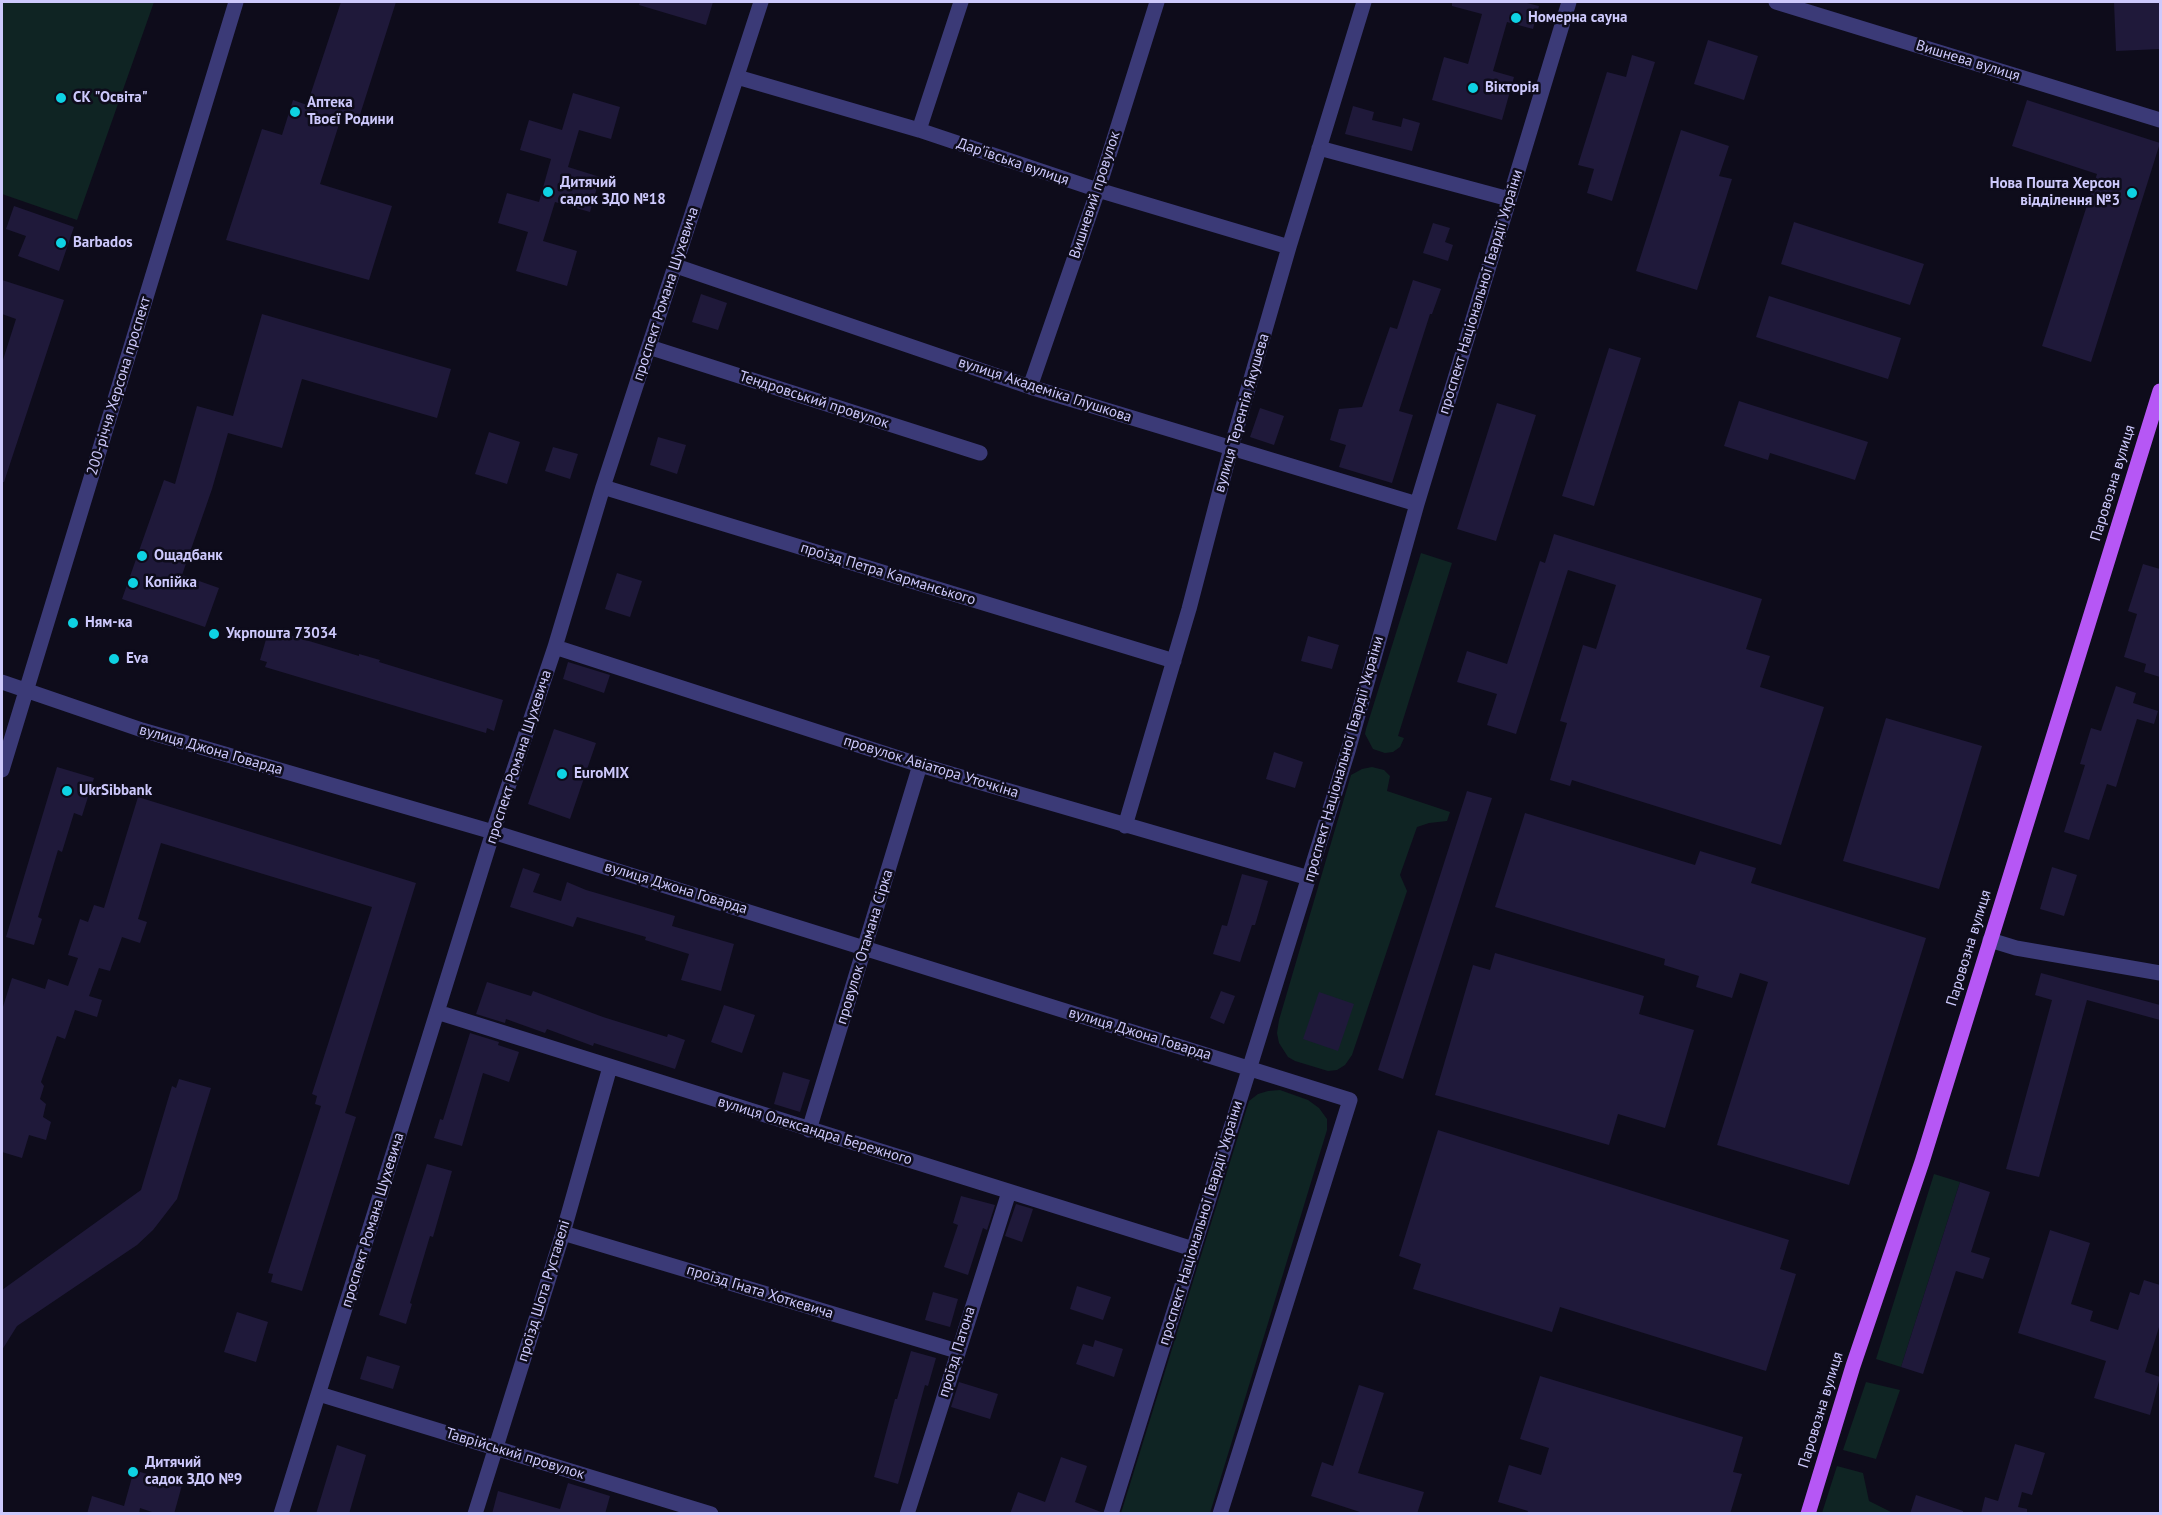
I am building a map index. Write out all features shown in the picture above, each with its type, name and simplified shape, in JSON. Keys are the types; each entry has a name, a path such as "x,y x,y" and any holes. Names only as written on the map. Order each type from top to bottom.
{"main road":[{"name":"Паровозна вулиця","path":"1808,1514 1860,1345 1922,1162 2160,391"}],"street":[{"name":"200-річчя Херсона проспект","path":"2,770 236,2"},
{"name":"проспект Романа Шухевича","path":"281,1514 493,832 555,647 603,487 761,2"},
{"path":"919,130 961,2"},
{"name":"Вишневий провулок","path":"1030,387 1098,190 1157,2"},
{"name":"вулиця Терентія Якушева","path":"1125,826 1174,661 1231,448 1289,247 1364,2"},
{"name":"проспект Національної Гвардії України","path":"1111,1514 1348,751 1417,504 1569,2"},
{"name":"Вишнева вулиця","path":"1776,2 2160,120"},
{"name":"Дар'ївська вулиця","path":"737,77 919,130 1098,190 1289,247"},
{"path":"1319,148 1509,199"},
{"name":"вулиця Академіка Глушкова","path":"676,266 1030,387 1417,504"},
{"name":"Тендровський провулок","path":"649,347 980,453"},
{"name":"проїзд Петра Карманського","path":"603,487 1174,661"},
{"name":"провулок Авіатора Уточкіна","path":"555,647 920,765 1309,878"},
{"name":"вулиця Джона Говарда","path":"2,682 142,730 493,832 1350,1100 1220,1514"},
{"name":"провулок Отамана Сірка","path":"809,1130 920,765"},
{"path":"1990,940 2016,948 2160,973"},
{"name":"вулиця Олександра Бережного","path":"437,1012 1194,1249"},
{"name":"проїзд Шота Руставелі","path":"475,1514 563,1233 610,1066"},
{"name":"проїзд Патона","path":"907,1514 1008,1192"},
{"name":"проїзд Гната Хоткевича","path":"563,1233 957,1351"},
{"name":"Таврійський провулок","path":"319,1394 711,1514"}],"green space":[{"name":"СК \"Освіта\"","path":"2,2 154,2 77,220 2,194"},
{"path":"1421,553 1452,563 1398,736 1404,738 1400,747 1393,752 1385,753 1373,749 1365,734"},
{"path":"1372,767 1384,770 1390,776 1387,791 1450,812 1447,821 1417,827 1400,875 1407,891 1352,1055 1345,1065 1337,1070 1328,1071 1288,1057 1279,1043 1277,1033 1351,775"},
{"path":"1280,1090 1308,1100 1319,1108 1327,1119 1327,1130 1210,1513 1121,1513 1249,1101 1258,1094"},
{"path":"1934,1174 1960,1182 1901,1367 1876,1359"},
{"path":"1866,1382 1900,1390 1876,1459 1843,1450"},
{"path":"1837,1466 1863,1473 1869,1501 1893,1513 1822,1513"}],"building":[{"path":"341,2 396,2 358,121 342,115 320,184 392,206 369,280 226,240 262,129 282,135 293,100 307,105"},
{"path":"640,2 713,2 706,25 639,5"},
{"path":"1452,2 1523,2 1539,6 1533,29 1507,22 1493,71 1514,77 1502,120 1432,100 1444,57 1468,64 1482,14 1452,6"},
{"path":"2114,2 2160,2 2160,49 2116,51"},
{"path":"1708,40 1758,56 1744,100 1694,84"},
{"path":"1632,55 1655,62 1612,201 1587,193 1594,169 1578,165 1607,72 1626,77"},
{"path":"573,93 620,107 611,139 579,130 568,167 600,177 590,212 555,202 543,241 577,251 567,286 516,271 528,232 498,223 507,193 539,202 551,159 520,150 529,120 562,130"},
{"path":"2027,100 2160,143 2091,362 2042,346 2097,174 2012,146"},
{"path":"1353,106 1374,112 1372,120 1401,127 1403,118 1420,123 1412,151 1345,134"},
{"path":"1681,130 1729,146 1719,176 1732,179 1697,290 1636,271"},
{"path":"14,206 74,227 59,271 18,256 26,236 6,229"},
{"path":"1794,222 1924,264 1910,305 1781,264"},
{"path":"1433,223 1450,228 1445,242 1453,245 1448,261 1423,253"},
{"path":"2,280 64,300 4,482 2,482 2,363 16,319 2,314"},
{"path":"1413,280 1441,289 1432,314 1430,314 1399,411 1413,415 1392,483 1339,467 1346,445 1330,440 1339,409 1362,407 1390,327 1397,329"},
{"path":"701,294 727,303 718,330 692,322"},
{"path":"1769,296 1901,338 1888,379 1756,337"},
{"path":"262,314 451,369 437,418 302,379 282,448 228,433 212,489 182,575 219,588 205,627 122,599 164,480 175,484 197,406 233,416"},
{"path":"1609,348 1641,358 1594,506 1562,496"},
{"path":"1739,401 1868,442 1855,480 1770,453 1768,460 1724,446"},
{"path":"1497,403 1536,415 1496,541 1457,529"},
{"path":"1260,408 1284,416 1274,445 1250,437"},
{"path":"489,432 520,442 507,484 475,474"},
{"path":"658,437 686,445 677,474 650,465"},
{"path":"553,447 578,454 570,479 545,471"},
{"path":"1554,534 1762,599 1746,649 1770,656 1760,687 1824,707 1781,845 1572,780 1570,786 1550,780 1567,723 1560,721 1583,645 1596,649 1616,585 1568,570 1516,734 1487,725 1497,694 1457,682 1467,651 1507,664 1540,561 1545,563"},
{"path":"2143,564 2160,569 2160,677 2144,672 2146,664 2124,657 2137,614 2128,611"},
{"path":"617,573 642,581 630,617 605,609"},
{"path":"269,629 380,660 379,662 503,700 494,731 487,728 486,733 265,667 267,662 260,660"},
{"path":"1308,636 1339,645 1332,669 1301,661"},
{"path":"568,662 610,675 604,693 563,679"},
{"path":"2116,686 2136,693 2133,703 2158,711 2154,724 2137,719 2116,787 2107,784 2089,840 2064,832 2085,765 2080,764 2091,728 2101,731"},
{"path":"1886,718 1982,746 1939,889 1843,861"},
{"name":"EuroMIX","path":"554,729 596,743 570,819 528,804"},
{"path":"1274,752 1303,762 1295,788 1266,779"},
{"path":"57,767 94,778 82,816 74,813 62,852 58,850 38,917 42,919 34,945 6,937"},
{"path":"1467,791 1492,798 1403,1079 1378,1070"},
{"path":"138,797 416,883 345,1113 356,1117 302,1291 271,1282 273,1274 268,1273 321,1106 315,1104 317,1096 312,1094 372,907 161,843 138,919 147,922 140,943 122,937 110,971 99,968 89,996 102,1000 97,1017 75,1010 65,1039 57,1036 41,1082 44,1086 40,1099 46,1104 43,1117 51,1122 46,1140 29,1135 22,1158 2,1152 2,1010 12,978 45,989 48,979 68,986 78,958 68,955 80,919 88,922 94,905 104,908"},
{"path":"1525,813 1695,865 1700,851 1756,868 1751,883 1926,938 1849,1185 1717,1145 1768,982 1740,973 1732,998 1696,987 1699,976 1664,965 1665,959 1495,907"},
{"path":"2052,867 2077,875 2064,916 2040,909"},
{"path":"523,868 540,874 533,892 561,901 567,882 586,890 675,916 672,926 734,944 721,991 681,980 689,954 645,940 646,937 577,917 573,927 510,907"},
{"path":"1242,874 1268,881 1255,925 1252,925 1240,962 1213,954 1222,925 1227,926"},
{"path":"1495,953 1644,996 1639,1014 1694,1030 1665,1128 1618,1114 1609,1145 1435,1095 1473,965 1490,970"},
{"path":"2041,973 2160,1005 2160,1020 2087,1000 2039,1177 2006,1169 2052,1000 2035,995"},
{"path":"487,982 531,996 533,991 603,1017 667,1037 668,1034 685,1040 675,1069 594,1043 593,1046 547,1029 545,1033 506,1019 505,1023 476,1014"},
{"path":"1221,991 1235,996 1224,1024 1210,1018"},
{"path":"1319,992 1354,1004 1338,1051 1303,1039"},
{"path":"724,1005 755,1015 742,1053 711,1042"},
{"path":"470,1033 499,1042 498,1045 519,1052 509,1082 483,1073 462,1146 434,1138 440,1119 443,1120"},
{"path":"783,1072 810,1080 800,1112 774,1104"},
{"path":"179,1079 211,1088 177,1199 153,1230 137,1245 17,1326 2,1350 2,1290 141,1190 172,1086 176,1088"},
{"path":"1438,1130 1789,1240 1780,1269 1796,1274 1766,1371 1560,1307 1552,1332 1413,1289 1421,1264 1399,1256"},
{"path":"427,1164 452,1171 433,1237 430,1236 406,1324 379,1315"},
{"path":"1960,1182 1990,1192 1971,1252 1990,1258 1983,1279 1956,1271 1923,1374 1901,1367"},
{"path":"961,1196 995,1205 987,1230 983,1228 968,1275 944,1267 958,1225 953,1223"},
{"path":"1016,1204 1033,1209 1022,1242 1005,1236"},
{"path":"2050,1230 2090,1243 2071,1304 2093,1311 2090,1321 2118,1330 2130,1292 2139,1295 2144,1280 2160,1285 2160,1324 2145,1372 2160,1377 2150,1415 2094,1398 2106,1361 2018,1333"},
{"path":"1077,1286 1111,1297 1103,1320 1070,1309"},
{"path":"933,1292 958,1299 950,1327 925,1320"},
{"path":"237,1312 268,1322 256,1362 224,1352"},
{"path":"1095,1340 1123,1349 1114,1377 1076,1364 1083,1344 1093,1347"},
{"path":"911,1351 936,1358 928,1386 925,1385 898,1484 874,1477 895,1399 897,1399"},
{"path":"367,1356 400,1366 393,1389 360,1379"},
{"path":"1540,1376 1743,1437 1733,1472 1742,1474 1730,1514 1527,1514 1528,1511 1498,1502 1509,1465 1541,1475 1549,1448 1520,1439"},
{"path":"959,1382 998,1394 990,1419 951,1407"},
{"path":"1359,1385 1384,1393 1358,1473 1424,1492 1417,1514 1366,1514 1311,1496 1322,1462 1333,1466"},
{"path":"2015,1444 2045,1453 2032,1495 2022,1492 2018,1507 2027,1509 2027,1514 1981,1514 1985,1497 1998,1501"},
{"path":"337,1445 366,1455 349,1514 316,1514"},
{"path":"1061,1457 1087,1466 1075,1502 1101,1512 1101,1514 1010,1514 1018,1492 1045,1502"},
{"path":"134,1470 182,1485 174,1514 158,1514 140,1508 139,1514 87,1514 92,1496 124,1506"},
{"path":"568,1483 610,1496 605,1514 492,1514 498,1491 560,1509"},
{"path":"1916,1495 1963,1511 1963,1514 1910,1514"}],"place":[{"name":"Номерна сауна","path":"1516,18"},
{"name":"Вікторія","path":"1473,88"},
{"name":"СК \"Освіта\"","path":"61,98"},
{"name":"Аптека Твоєї Родини","path":"295,112"},
{"name":"Дитячий садок ЗДО №18","path":"548,192"},
{"name":"Нова Пошта Херсон відділення №3","path":"2132,193"},
{"name":"Barbados","path":"61,243"},
{"name":"Ощадбанк","path":"142,556"},
{"name":"Копійка","path":"133,583"},
{"name":"Ням-ка","path":"73,623"},
{"name":"Укрпошта 73034","path":"214,634"},
{"name":"Eva","path":"114,659"},
{"name":"EuroMIX","path":"562,774"},
{"name":"UkrSibbank","path":"67,791"},
{"name":"Дитячий садок ЗДО №9","path":"133,1472"}]}
